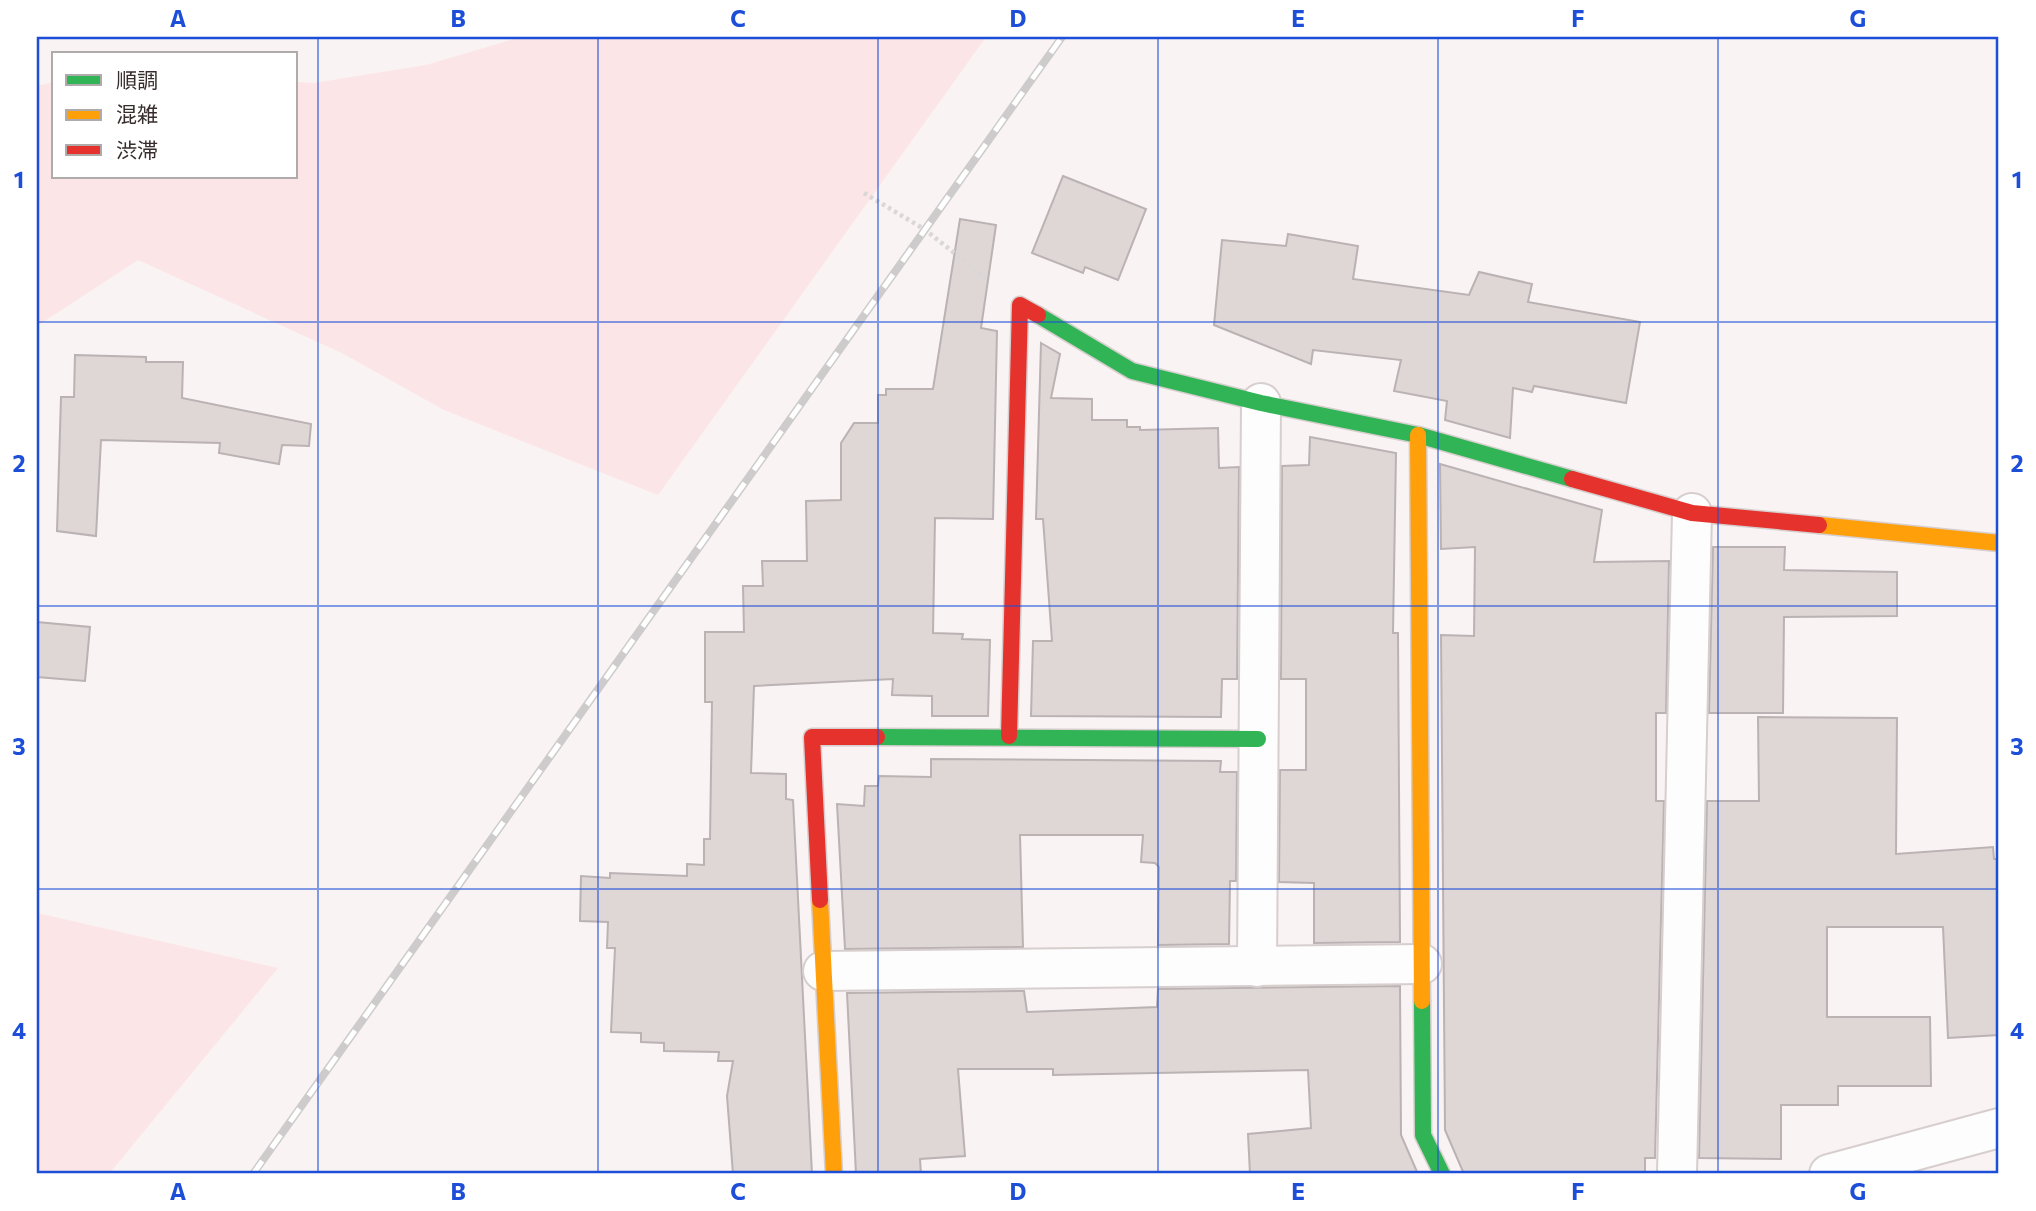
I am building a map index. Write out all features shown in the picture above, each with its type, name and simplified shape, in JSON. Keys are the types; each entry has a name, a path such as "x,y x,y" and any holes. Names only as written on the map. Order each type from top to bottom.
{"street":[{"path":"1009,736 1020,305 1132,371 1261,403 1418,435 1692,513 1999,543"},
{"path":"1257,967 1261,403"},
{"path":"1418,435 1423,1135 1442,1174"},
{"path":"1677,1174 1692,513"},
{"path":"834,1174 812,737 1009,736 1258,740"},
{"path":"823,971 1422,964"},
{"path":"1829,1174 1999,1128"}],"path":[{"path":"864,193 924,229 1020,305"}],"shaded area":[{"path":"521,37 986,37 658,495 444,410 342,353 138,260 37,326 37,86 52,82 52,178 298,178 298,82 314,83 426,65"},
{"path":"37,913 278,968 109,1174 37,1174"}],"building":[{"path":"1063,176 1146,209 1118,280 1085,267 1083,273 1032,253"},
{"path":"960,219 996,225 981,328 997,331 993,519 935,518 933,633 963,634 962,639 990,640 988,716 932,716 932,696 892,695 893,679 754,686 751,773 786,774 786,799 793,800 812,1174 733,1174 727,1096 733,1061 718,1061 719,1052 664,1051 664,1043 641,1042 641,1033 611,1032 615,948 607,948 608,922 580,921 581,876 610,878 610,873 687,876 687,864 704,865 704,839 710,839 712,702 705,702 705,632 744,632 743,586 763,586 762,561 807,561 806,501 841,500 841,443 854,423 878,423 878,395 886,395 886,389 933,389"},
{"path":"1288,234 1358,246 1353,279 1469,295 1479,272 1532,284 1528,302 1640,322 1626,403 1534,386 1532,392 1513,388 1510,438 1445,420 1447,401 1394,391 1401,360 1313,350 1311,364 1214,325 1222,240 1286,246"},
{"path":"1041,343 1060,354 1051,398 1092,399 1092,420 1127,420 1127,427 1140,427 1140,430 1218,428 1219,468 1239,467 1237,679 1222,679 1221,717 1031,716 1033,641 1052,641 1043,519 1036,519"},
{"path":"75,355 146,357 146,362 183,362 182,398 311,424 309,446 282,445 279,464 219,453 220,443 101,440 96,536 57,531 61,397 74,397"},
{"path":"1310,437 1396,453 1393,633 1398,633 1400,942 1314,943 1314,883 1279,882 1280,770 1306,770 1306,679 1281,679 1282,466 1309,465"},
{"path":"1440,464 1602,510 1594,562 1669,561 1666,713 1656,713 1656,801 1664,801 1655,1158 1645,1158 1645,1174 1464,1174 1445,1130 1441,635 1474,636 1475,547 1441,549"},
{"path":"1713,547 1785,547 1784,570 1897,572 1897,616 1784,617 1783,713 1709,713"},
{"path":"37,622 90,627 85,681 37,677"},
{"path":"1758,717 1897,718 1896,854 1993,847 1994,859 1999,859 1999,1035 1948,1038 1943,927 1827,927 1827,1017 1930,1017 1931,1086 1838,1086 1838,1105 1781,1105 1781,1159 1699,1158 1707,801 1759,801"},
{"path":"931,759 1221,761 1220,772 1237,772 1236,881 1230,881 1229,944 1158,945 1159,867 1155,863 1141,862 1143,835 1020,835 1023,947 845,949 837,804 864,806 865,786 878,786 879,776 931,777"},
{"path":"1400,986 1401,1135 1418,1174 1250,1174 1248,1134 1311,1128 1308,1070 1053,1075 1053,1069 958,1069 965,1156 920,1159 921,1174 856,1174 847,993 1024,991 1027,1012 1157,1007 1158,989"}],"railway":[{"path":"253,1174 1062,37"}],"traffic: fast":[{"path":"1038,315 1132,371 1261,403 1418,435 1572,479"},
{"path":"877,737 1258,739"},
{"path":"1422,1001 1423,1135 1442,1174"}],"traffic: slow":[{"path":"1418,435 1422,1001"},
{"path":"1819,525 1999,543"},
{"path":"820,900 834,1174"}],"traffic: jam":[{"path":"1009,736 1020,305 1038,315"},
{"path":"1572,479 1692,513 1819,525"},
{"path":"820,900 812,737 877,737"}]}
